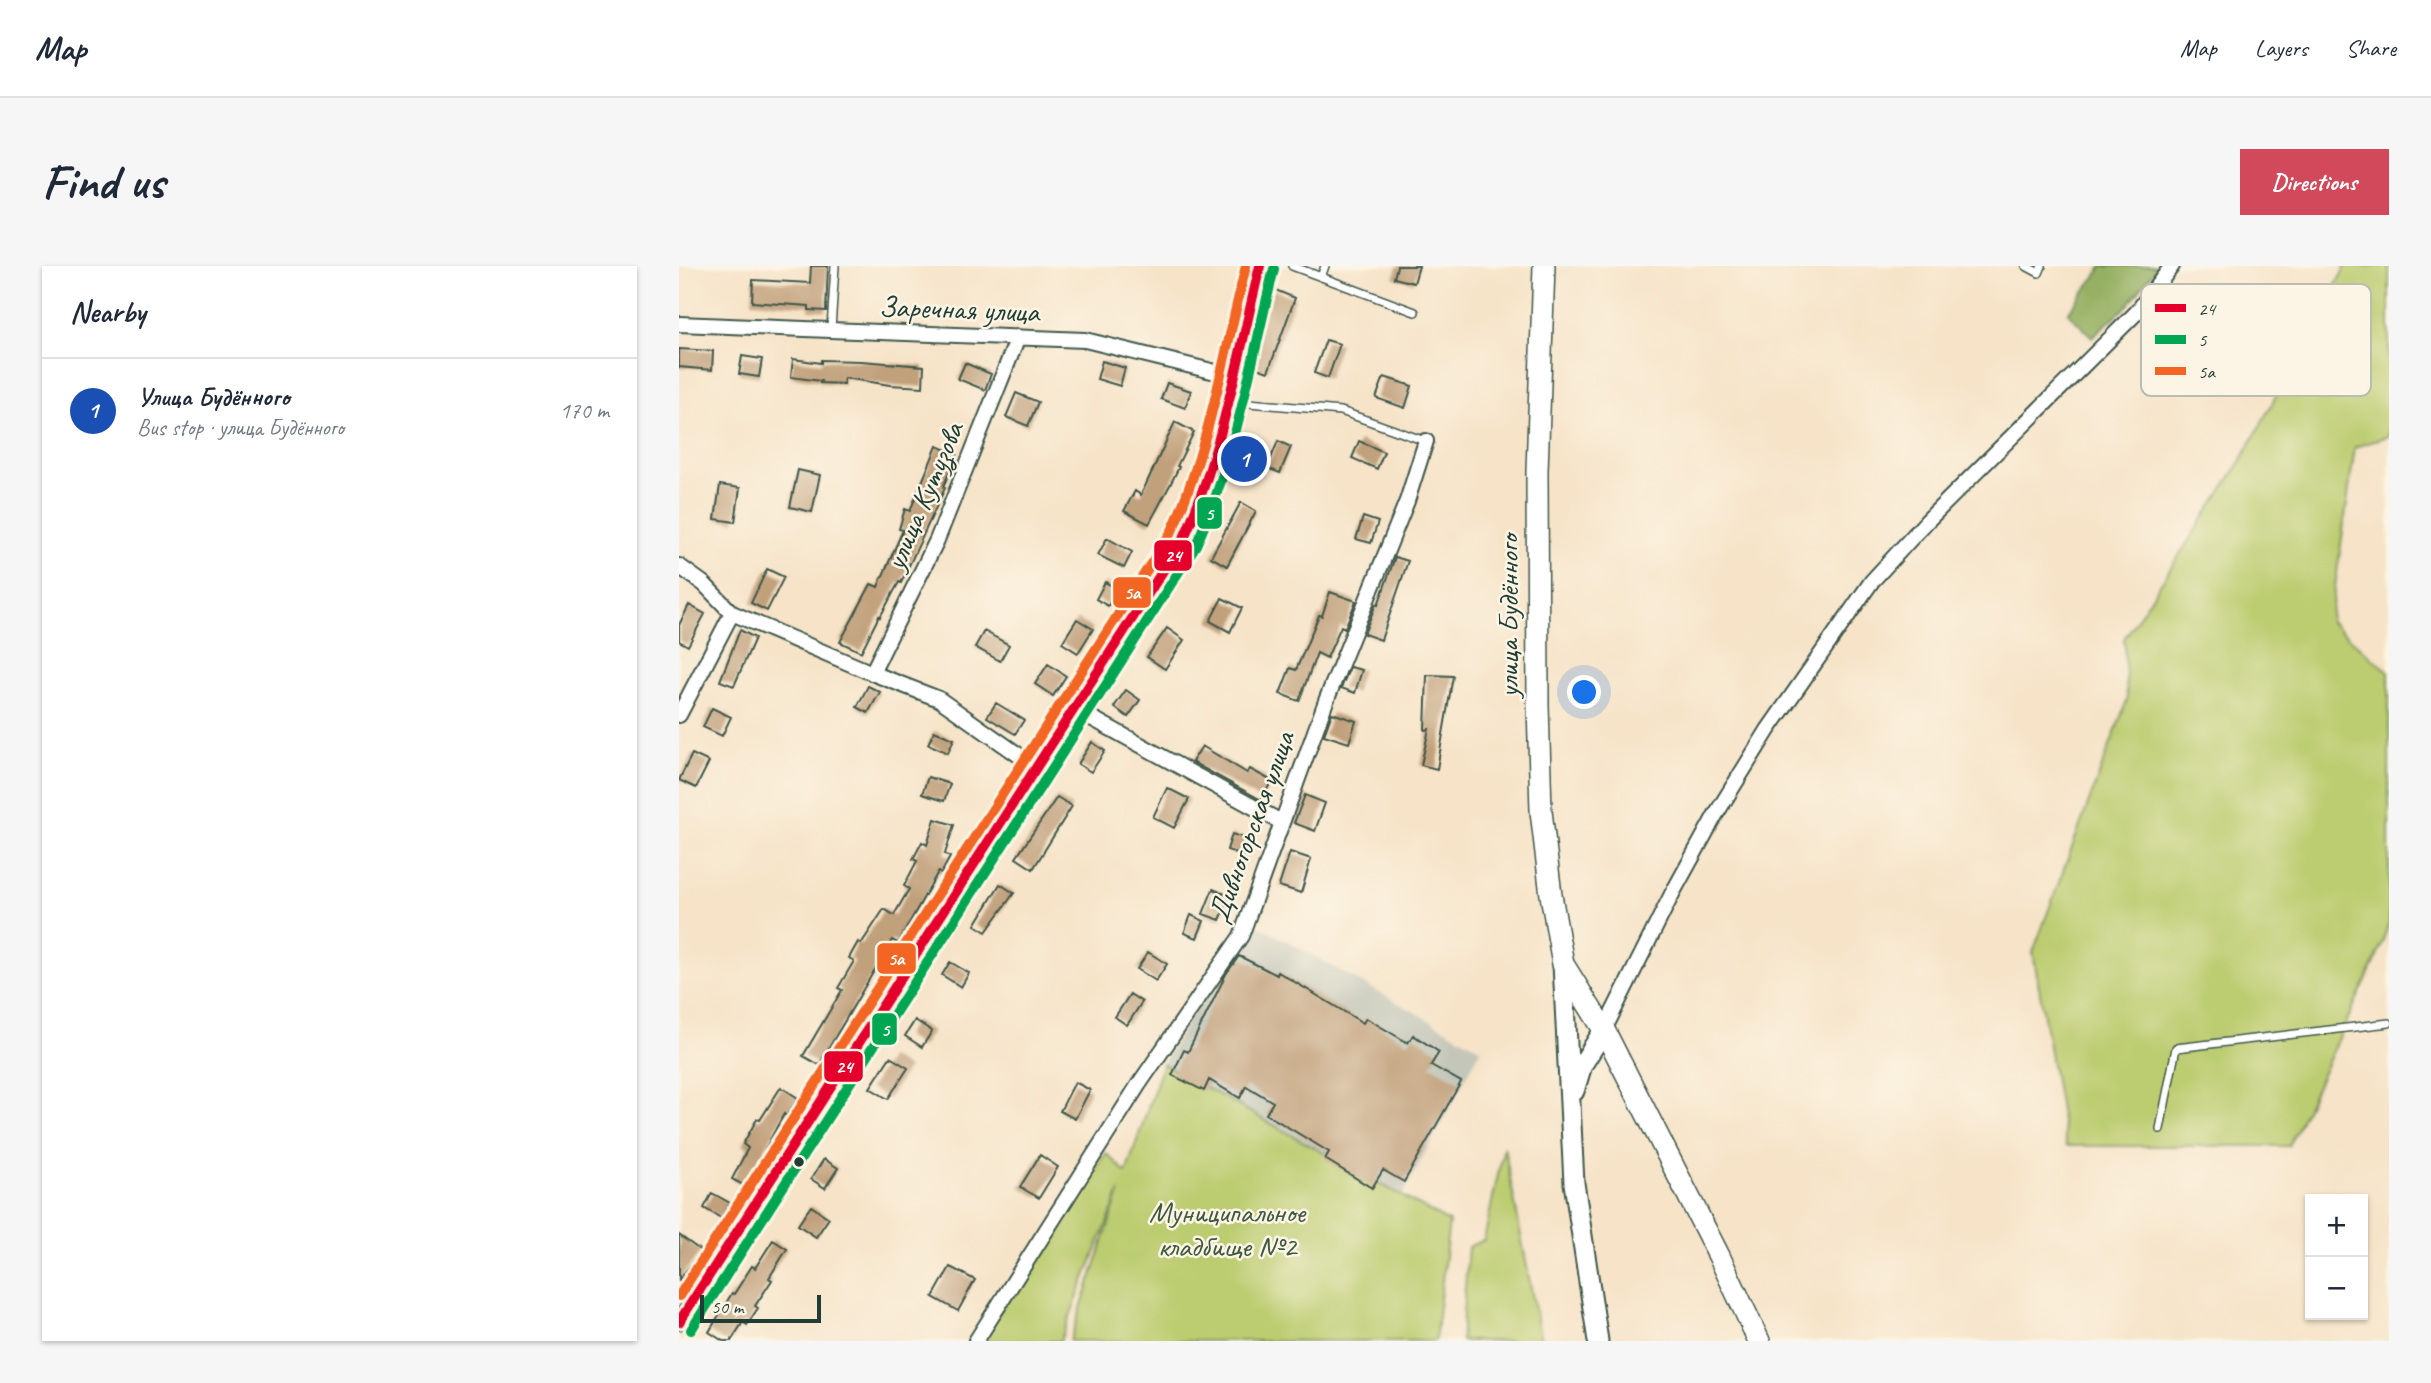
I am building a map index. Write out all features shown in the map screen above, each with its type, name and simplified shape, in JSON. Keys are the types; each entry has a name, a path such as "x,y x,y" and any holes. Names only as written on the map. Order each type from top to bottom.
{"main road":[{"name":"улица Будённого","path":"1544,266 1537,471 1538,719 1541,811 1563,964"},
{"path":"1563,964 1604,1030 1759,1341"}],"street":[{"path":"679,1322 1184,538 1200,502 1214,456 1260,266"},
{"path":"2158,284 2172,266"},
{"path":"1569,1105 1582,1065 1604,1030 1672,894 1716,814 1776,718 1872,581 1927,521 2141,306"},
{"name":"Заречная улица","path":"679,324 1085,340 1232,376"},
{"name":"улица Кутузова","path":"872,673 937,540 1018,337"},
{"name":"Дивногорская улица","path":"976,1341 1139,1084 1241,936 1326,701 1407,501 1426,441"},
{"path":"679,566 704,584 731,613 939,699 1037,768"},
{"path":"679,715 731,613"},
{"path":"1075,709 1281,822"},
{"path":"1563,964 1574,1184 1598,1341"}],"lane":[{"path":"831,330 835,266"},
{"path":"1292,266 1415,312"},
{"path":"1321,277 1325,266"},
{"path":"2026,266 2039,273 2042,266"},
{"path":"1226,401 1341,411 1426,441"},
{"path":"2160,1129 2176,1048 2389,1024"}],"shaded area":[{"path":"1247,919 1481,1049 1402,1196 1163,1064"}],"green space":[{"path":"2103,266 2158,266 2144,284 2141,284 2141,288 2128,305 2092,337 2068,313"},
{"path":"2346,266 2389,266 2389,436 2355,447 2330,621 2389,672 2389,923 2378,954 2289,1146 2066,1146 2033,952 2127,700 2124,639 2240,463 2276,396 2371,396 2371,284 2336,284"},
{"name":"Муниципальное кладбище №2","path":"1163,1064 1449,1222 1435,1341 1070,1341 1120,1191 1060,1341 980,1341 1106,1153 1126,1173"},
{"path":"1504,1146 1541,1341 1461,1341 1468,1247 1484,1240"}],"building":[{"path":"811,266 828,266 826,311 809,310 809,306 752,302 753,280 810,283"},
{"path":"1397,266 1419,266 1414,283 1394,278"},
{"path":"1273,289 1295,298 1268,372 1246,364"},
{"path":"1326,340 1340,344 1328,378 1314,373"},
{"path":"679,349 713,351 712,370 679,367"},
{"path":"742,356 762,359 759,377 739,374"},
{"path":"793,359 821,363 821,360 861,361 924,366 923,387 844,378 844,384 820,383 821,381 791,377"},
{"path":"1102,361 1125,368 1120,386 1097,379"},
{"path":"965,363 991,374 985,390 958,379"},
{"path":"1384,377 1412,386 1405,408 1376,398"},
{"path":"1167,383 1191,391 1185,408 1161,399"},
{"path":"1016,393 1038,402 1028,426 1006,417"},
{"path":"1175,422 1194,432 1149,524 1124,511 1135,491 1141,495"},
{"path":"1278,441 1291,447 1280,473 1267,468"},
{"path":"1359,441 1384,452 1377,469 1352,458"},
{"path":"937,446 957,454 943,487 945,488 901,583 899,582 879,616 861,652 840,642 871,584 878,587 903,530 899,529 905,509 910,511"},
{"path":"798,470 820,475 812,512 790,507"},
{"path":"720,485 740,488 735,522 715,519"},
{"path":"1241,502 1256,511 1227,566 1211,557"},
{"path":"1363,517 1378,522 1371,543 1356,539"},
{"path":"1107,538 1132,552 1124,568 1098,555"},
{"path":"1395,557 1408,561 1381,640 1364,634 1376,604 1378,605"},
{"path":"767,569 784,577 767,611 751,603"},
{"path":"1105,582 1118,589 1108,606 1096,599"},
{"path":"1330,592 1356,601 1345,628 1341,626 1327,658 1317,653 1299,701 1280,694 1290,668 1296,670 1319,615 1322,616"},
{"path":"1222,598 1242,608 1230,632 1210,621"},
{"path":"689,605 705,614 688,646 679,641 679,625"},
{"path":"1077,619 1093,629 1078,653 1062,643"},
{"path":"1167,628 1184,640 1165,669 1147,657"},
{"path":"740,630 755,638 734,686 720,681"},
{"path":"984,631 1009,645 1000,661 975,647"},
{"path":"1048,664 1066,676 1053,696 1035,684"},
{"path":"1350,667 1362,670 1355,693 1341,688"},
{"path":"1427,675 1453,676 1437,769 1421,765 1429,729 1425,730"},
{"path":"868,686 880,692 868,713 857,707"},
{"path":"1126,690 1140,700 1128,717 1114,707"},
{"path":"996,703 1024,720 1015,734 987,717"},
{"path":"712,708 731,717 722,736 703,727"},
{"path":"1332,713 1356,721 1349,743 1324,735"},
{"path":"934,731 954,739 948,753 928,744"},
{"path":"1092,742 1105,751 1091,772 1078,764"},
{"path":"1202,746 1247,773 1250,769 1272,781 1261,800 1192,762"},
{"path":"692,754 709,762 696,788 679,780"},
{"path":"928,777 950,784 944,801 922,794"},
{"path":"1167,788 1189,799 1174,828 1153,817"},
{"path":"1305,795 1325,803 1315,831 1294,823"},
{"path":"1057,797 1072,806 1033,869 1016,858"},
{"path":"935,819 954,825 945,854 950,857 941,874 938,872 898,943 892,940 819,1065 803,1056 842,990 838,988 854,961 849,958 884,909 894,915 909,889 904,886 917,861 913,859 922,842 927,845"},
{"path":"1232,834 1250,840 1244,856 1227,850"},
{"path":"1290,852 1311,859 1301,893 1279,886"},
{"path":"1000,884 1014,893 986,932 975,925"},
{"path":"1213,889 1230,896 1220,920 1203,914"},
{"path":"1191,915 1204,921 1197,938 1184,933"},
{"path":"1148,952 1167,964 1156,981 1137,969"},
{"path":"1239,956 1277,975 1278,972 1363,1023 1366,1018 1408,1043 1413,1035 1439,1052 1431,1065 1461,1082 1404,1182 1383,1170 1372,1188 1325,1159 1329,1152 1266,1114 1273,1102 1246,1086 1240,1098 1209,1080 1204,1091 1172,1075 1184,1050 1188,1052 1226,974"},
{"path":"950,962 969,973 961,987 942,975"},
{"path":"1130,994 1142,1002 1127,1025 1115,1017"},
{"path":"915,1020 932,1031 922,1047 905,1036"},
{"path":"890,1057 908,1068 888,1099 870,1088"},
{"path":"1075,1082 1090,1090 1075,1119 1060,1111"},
{"path":"781,1087 798,1098 786,1116 784,1114 745,1186 732,1179 748,1148 743,1144 757,1119 760,1120"},
{"path":"1040,1155 1058,1167 1039,1198 1020,1187"},
{"path":"824,1159 838,1168 825,1188 811,1179"},
{"path":"712,1193 730,1203 721,1218 704,1208"},
{"path":"811,1206 829,1218 816,1237 798,1225"},
{"path":"679,1235 701,1251 679,1280"},
{"path":"773,1240 787,1249 769,1278 772,1280 755,1306 758,1308 747,1325 743,1322 731,1341 723,1341 709,1332 732,1293 734,1294 752,1266 755,1268"},
{"path":"950,1267 975,1280 958,1311 933,1297"}],"transit line":[{"name":"5а","path":"679,1296 1172,531 1206,434 1246,266"},
{"name":"24","path":"679,1322 1184,538 1219,438 1260,266"},
{"name":"5","path":"691,1330 1196,545 1210,512 1232,444 1274,269"}],"place":[{"name":"Улица Будённого","path":"1244,459"}]}
